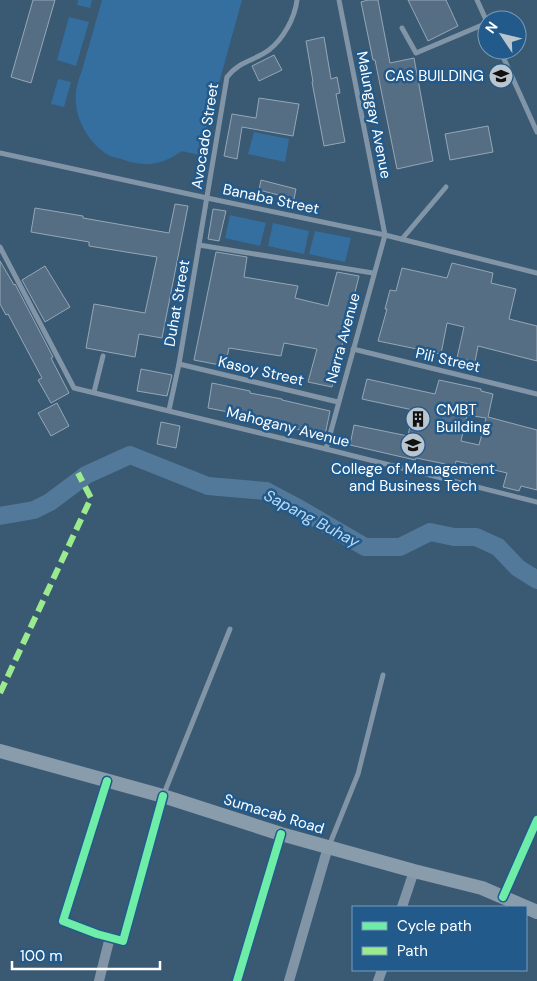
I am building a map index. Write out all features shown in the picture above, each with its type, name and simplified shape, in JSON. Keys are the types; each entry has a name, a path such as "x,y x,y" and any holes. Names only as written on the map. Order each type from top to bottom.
{"main road":[{"name":"Sumacab Road","path":"0,751 163,796 281,834 482,888 523,906"}],"street":[{"path":"107,781 63,922 110,938 123,941 163,796"},
{"path":"503,897 537,820"},
{"path":"237,981 281,834"},
{"path":"289,981 328,847"},
{"path":"402,906 414,871"},
{"path":"99,981 110,938"}],"lane":[{"name":"Avocado Street","path":"207,198 228,77 233,69 269,50 291,21 297,0"},
{"name":"Malunggay Avenue","path":"339,0 384,235"},
{"path":"402,28 416,53 477,26"},
{"path":"505,60 537,132"},
{"name":"Banaba Street","path":"0,152 402,239 537,273"},
{"path":"402,239 446,187"},
{"name":"Duhat Street","path":"169,410 179,364 207,198"},
{"name":"Narra Avenue","path":"326,449 384,235"},
{"path":"199,245 373,273"},
{"name":"Mahogany Avenue","path":"0,247 74,388 537,502"},
{"name":"Pili Street","path":"353,350 537,394"},
{"path":"94,392 103,356"},
{"name":"Kasoy Street","path":"179,364 338,402"},
{"path":"163,796 230,630"},
{"path":"328,847 358,774 383,675"}],"shaded area":[{"path":"78,0 92,0 90,8 77,5"},
{"path":"102,0 242,0 199,155 182,151 160,162 138,164 110,156 102,151 89,137 77,110 76,92"},
{"path":"69,17 89,22 76,66 57,60"},
{"path":"58,79 71,82 64,107 51,104"},
{"path":"254,132 289,139 285,162 248,154"},
{"path":"230,215 266,223 260,246 225,238"},
{"path":"273,223 309,231 304,254 268,246"},
{"path":"315,231 351,238 345,262 309,254"}],"building":[{"path":"33,0 55,0 31,83 11,77"},
{"path":"378,0 390,63 414,58 433,161 397,169 361,2"},
{"path":"408,0 446,0 458,26 428,41"},
{"path":"324,37 331,79 337,77 340,93 336,94 345,142 324,146 306,41"},
{"path":"274,55 282,70 259,81 252,66"},
{"path":"259,98 299,104 293,136 242,127 237,159 224,156 232,114 256,118"},
{"path":"488,126 493,152 450,160 445,134"},
{"path":"261,180 296,189 294,199 259,190"},
{"path":"175,204 188,206 162,338 139,334 135,357 86,348 94,304 145,313 157,257 89,246 89,242 31,232 35,208 169,233"},
{"path":"213,209 226,211 219,241 208,239"},
{"path":"216,252 247,257 244,277 298,286 295,298 328,306 337,272 359,276 332,387 308,382 317,349 284,343 281,356 229,348 225,366 194,360"},
{"path":"0,261 15,284 53,357 51,358 69,393 51,403 38,380 42,378 8,314 6,315 0,304"},
{"path":"452,263 493,273 491,283 516,289 509,319 537,326 537,361 478,346 475,362 457,358 464,327 447,323 441,354 378,341 390,290 396,291 402,268 447,278"},
{"path":"45,266 70,307 45,322 22,280"},
{"path":"141,369 172,375 167,396 137,391"},
{"path":"367,379 435,394 439,380 481,389 481,391 493,394 488,417 537,430 537,490 521,486 519,491 503,487 507,473 456,461 455,466 416,458 415,460 350,445 354,425 408,436 413,410 362,399","holes":["467,415 486,418 479,445 461,441"]},
{"path":"212,383 330,411 325,435 283,426 284,423 208,408"},
{"path":"57,403 69,426 51,436 38,413"},
{"path":"161,422 180,426 176,448 157,444"}],"waterway":[{"name":"Sapang Buhay","path":"0,516 34,510 50,502 86,475 130,455 208,486 266,491 365,547 400,547 430,532 454,537 476,537 498,547 518,568 537,580"}],"marked path":[{"path":"0,693 91,498 78,473"}],"cycle path":[{"path":"107,781 63,921 97,934 123,941 163,796"},
{"path":"503,897 537,820"},
{"path":"237,981 281,834"}],"place":[{"name":"CAS BUILDING","path":"501,76"},
{"name":"CMBT Building","path":"418,419"},
{"name":"College of Management and Business Tech","path":"413,445"}]}
